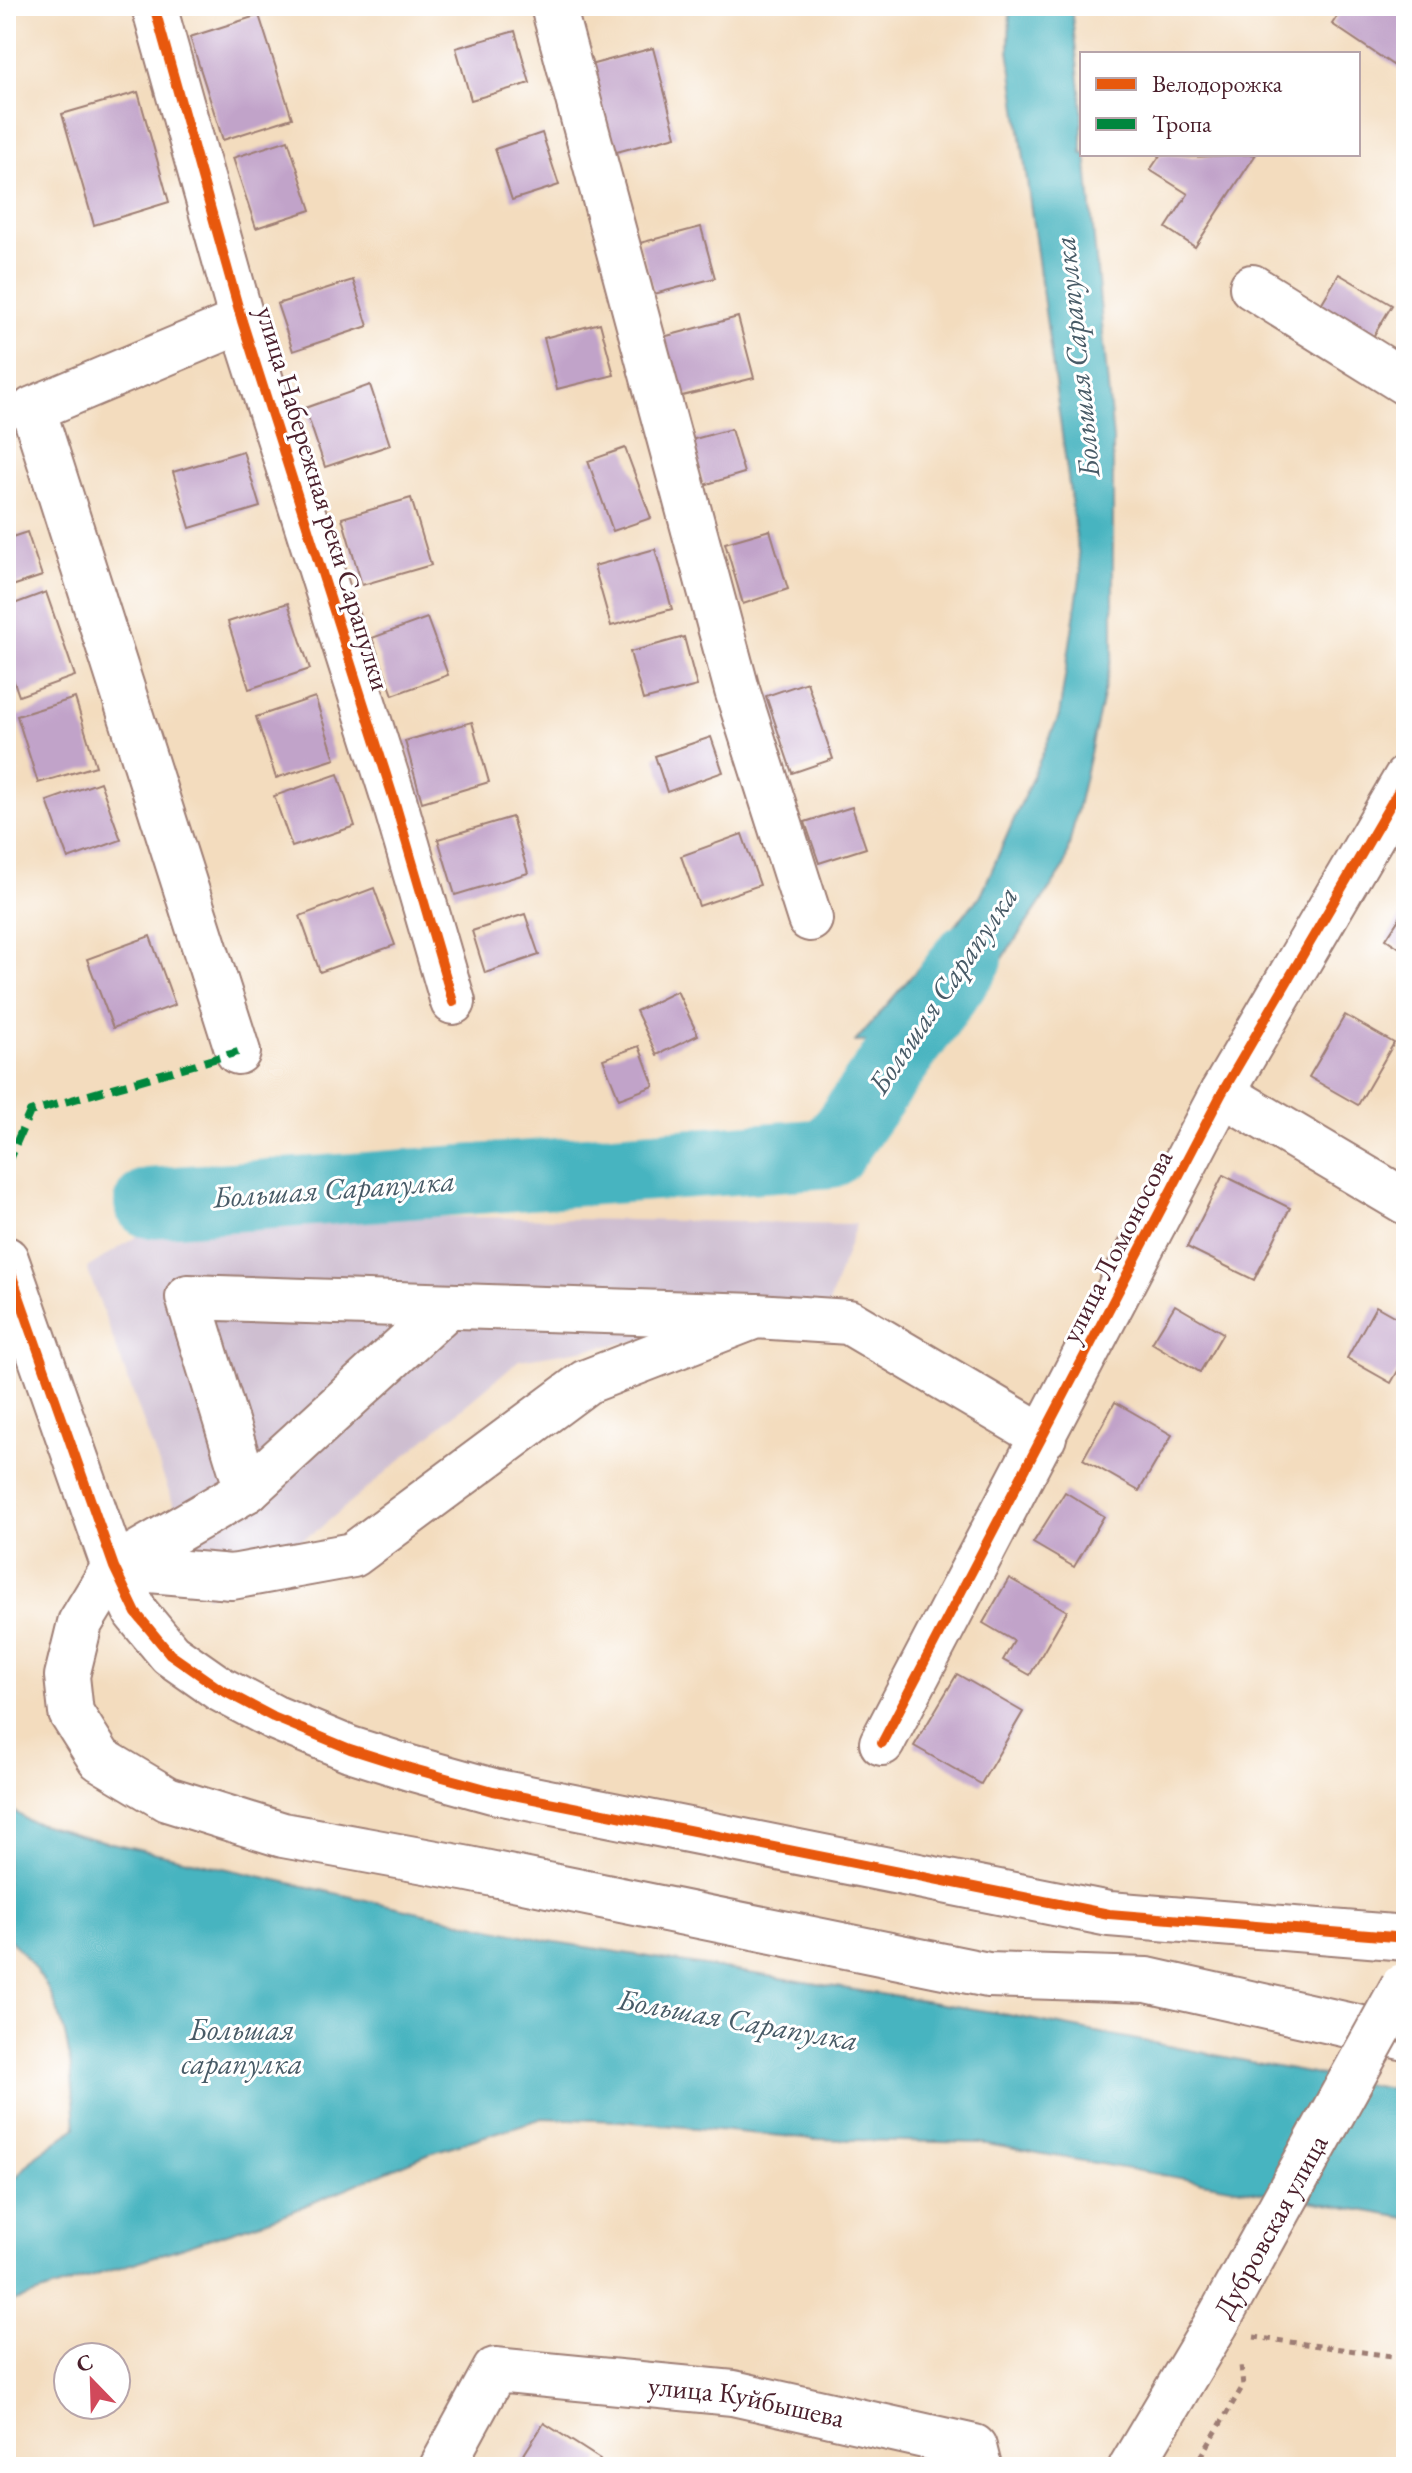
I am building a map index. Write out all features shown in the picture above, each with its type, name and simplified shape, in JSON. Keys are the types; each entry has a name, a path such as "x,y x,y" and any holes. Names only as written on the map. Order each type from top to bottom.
{"street":[{"name":"улица Набережная реки Сарапулки","path":"154,6 242,321 395,803 453,1002"},
{"path":"553,6 737,690 810,919"},
{"path":"1252,287 1406,383"},
{"name":"улица Набережная реки Сарапулки","path":"238,1052 33,409 242,321"},
{"name":"улица Ломоносова","path":"882,1743 1222,1093 1406,778"},
{"path":"1222,1093 1406,1202"},
{"path":"6,1259 114,1567 136,1613 170,1654 220,1689 273,1717 350,1749 493,1791 1109,1914 1406,1938"},
{"path":"247,1490 188,1297 756,1316 849,1322 1044,1437"},
{"path":"448,1306 247,1490 114,1567 80,1623 67,1676 71,1713 100,1759 167,1799 283,1835 485,1872 988,1975 1147,1980 1406,2038"},
{"path":"114,1567 232,1577 353,1555 586,1382 756,1316"},
{"name":"Дубровская улица","path":"1131,2467 1227,2330 1405,1984"},
{"name":"улица Куйбышева","path":"442,2467 495,2370 733,2393 974,2447 979,2467"}],"path":[{"path":"1227,2330 1406,2358"},
{"path":"1195,2467 1243,2386 1240,2361"}],"shaded area":[{"path":"175,1212 856,1224 827,1310 519,1360 319,1529 207,1596 87,1268"}],"water":[{"path":"1010,6 1071,6 1080,89 1080,156 1086,156 1113,440 1113,652 1064,868 980,992 907,1041 855,1042 981,895 1059,716 1081,572 1009,50"},
{"name":"Большая сарапулка","path":"6,1805 27,1820 85,1837 549,1941 998,2013 1406,2092 1406,2218 981,2143 814,2139 621,2121 543,2118 430,2153 283,2215 6,2304 6,2188 36,2156 76,2127 68,2047 54,2001 27,1958 6,1936"}],"building":[{"path":"1344,6 1406,6 1406,65 1402,71 1332,24"},
{"path":"259,15 292,118 223,140 190,37"},
{"path":"515,31 530,83 471,100 456,48"},
{"path":"653,48 676,136 613,153 590,65"},
{"path":"138,92 169,202 94,225 62,114"},
{"path":"542,133 559,185 512,200 495,149"},
{"path":"288,140 311,210 256,228 233,158"},
{"path":"1160,156 1255,156 1195,247 1166,228 1188,194 1150,170"},
{"path":"701,227 715,278 654,294 640,243"},
{"path":"1339,274 1392,305 1373,337 1320,306"},
{"path":"353,280 368,326 293,351 277,304"},
{"path":"738,317 754,378 678,397 663,337"},
{"path":"600,323 614,375 557,389 544,338"},
{"path":"370,385 390,445 325,467 305,408"},
{"path":"731,429 744,473 704,485 691,440"},
{"path":"625,448 651,518 613,531 588,461"},
{"path":"243,451 260,507 190,528 173,472"},
{"path":"411,498 431,565 362,585 342,518"},
{"path":"770,530 788,589 743,604 725,543"},
{"path":"27,532 42,576 6,588 6,539"},
{"path":"655,549 672,609 611,626 594,566"},
{"path":"46,592 75,676 19,696 6,658 6,607"},
{"path":"288,603 310,669 249,689 228,622"},
{"path":"427,618 448,675 393,695 372,638"},
{"path":"684,637 697,686 643,700 630,652"},
{"path":"807,682 833,759 792,773 766,696"},
{"path":"315,697 335,759 276,778 256,717"},
{"path":"75,698 96,766 38,783 17,716"},
{"path":"472,722 489,782 422,802 405,741"},
{"path":"711,737 723,772 667,792 655,756"},
{"path":"338,774 355,826 292,847 274,796"},
{"path":"100,782 121,840 68,859 47,801"},
{"path":"852,807 866,848 819,863 805,822"},
{"path":"512,817 528,873 455,895 438,839"},
{"path":"742,834 760,885 699,906 681,856"},
{"path":"374,888 395,945 320,972 300,916"},
{"path":"1406,908 1406,952 1386,939"},
{"path":"525,914 539,955 485,973 472,931"},
{"path":"150,936 175,1005 113,1028 87,959"},
{"path":"677,991 698,1035 657,1055 636,1011"},
{"path":"1345,1015 1394,1043 1358,1105 1309,1077"},
{"path":"639,1046 654,1086 619,1099 603,1059"},
{"path":"1223,1175 1290,1208 1254,1280 1187,1247"},
{"path":"1175,1305 1223,1333 1200,1372 1152,1343"},
{"path":"1376,1306 1406,1323 1406,1357 1391,1383 1347,1358"},
{"path":"1115,1402 1172,1435 1139,1491 1083,1459"},
{"path":"1065,1492 1104,1516 1074,1567 1033,1543"},
{"path":"1009,1578 1067,1611 1030,1675 1003,1660 1014,1641 983,1623"},
{"path":"957,1674 1023,1712 981,1784 914,1746"},
{"path":"544,2423 600,2459 595,2467 516,2467"}],"waterway":[{"name":"Большая Сарапулка","path":"149,1203 830,1153 968,958"}],"marked path":[{"path":"6,1166 30,1112 238,1052"}],"cycle path":[{"path":"154,6 242,321 395,803 453,1002"},
{"path":"882,1743 1222,1093 1406,778"},
{"path":"6,1259 114,1567 136,1613 170,1654 220,1689 273,1717 350,1749 493,1791 1109,1914 1406,1938"}]}
